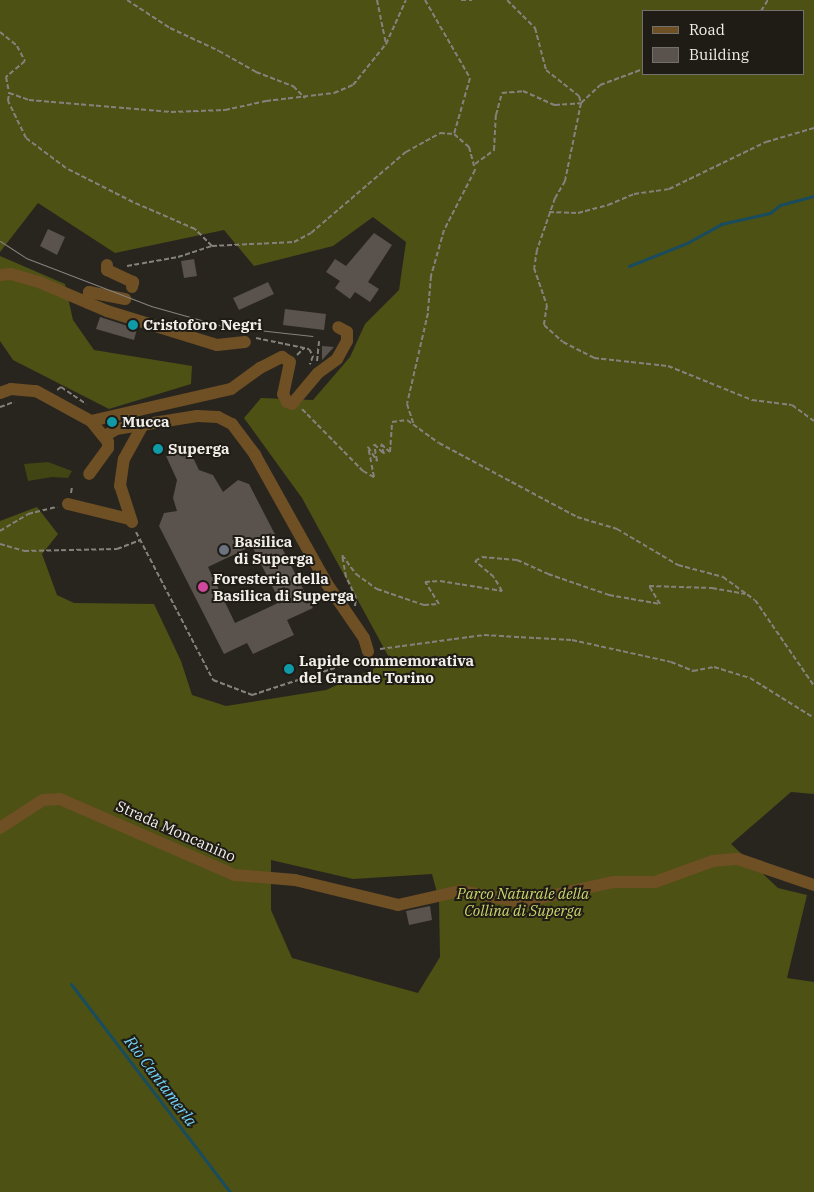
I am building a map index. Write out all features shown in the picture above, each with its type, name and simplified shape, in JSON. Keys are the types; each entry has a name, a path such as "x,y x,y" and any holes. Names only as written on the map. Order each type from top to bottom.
{"street":[{"path":"107,265 107,270 133,282 132,287"},
{"path":"0,275 11,274 39,282 88,303 217,345 245,342"},
{"path":"88,303 90,292 125,299"},
{"path":"92,421 231,389 266,364 282,357 287,357 291,367 284,399 289,404 294,402 318,373 337,359 346,341 347,332 338,327"},
{"path":"0,392 11,389 36,391 92,421 110,433 143,425 197,416 218,417 232,424 255,455 326,584 364,638 368,651"},
{"path":"132,525 120,486 124,459 143,425"},
{"path":"89,474 108,448 110,433"},
{"path":"104,453 124,459"},
{"path":"68,504 132,525"},
{"name":"Strada Moncanino","path":"0,828 43,800 60,799 235,875 295,880 398,905 460,891 522,902 614,882 655,882 713,862 738,859 814,885"}],"path":[{"path":"127,0 170,28 219,50 256,72 293,86 305,98"},
{"path":"378,0 386,44"},
{"path":"9,93 29,100 171,112 225,110 266,101 305,98 334,93 353,85 386,44 406,0"},
{"path":"425,0 470,78 454,134"},
{"path":"461,0 472,0"},
{"path":"507,0 535,28 546,70 579,96 581,103 565,181 549,212 534,268 547,304 544,325 551,333 578,352 594,358 668,366 752,400 792,405 814,421"},
{"path":"0,32 17,46 25,61 6,77 9,93 8,101 26,138 66,168 133,202 195,228 212,246"},
{"path":"475,164 494,150 497,108 502,92 522,91 555,105 581,103 600,85 642,70"},
{"path":"549,212 578,213 608,205 634,194 670,189 719,162 766,142 814,128"},
{"path":"107,265 127,266 178,257 212,246 294,242 311,232 406,152 440,133 454,134 469,147 475,164 470,184 444,230 431,276 428,313 407,404 413,423"},
{"path":"245,342 261,338 304,348"},
{"path":"318,373 319,340"},
{"path":"294,402 363,471 374,477 368,447 377,461 374,444 384,454 381,444 390,452 392,422 398,418 413,423 439,443 577,517 617,529 678,565 723,577 755,600 770,619 814,686"},
{"path":"0,531 28,514 68,504 72,487"},
{"path":"132,525 213,680 252,695 360,661 368,651 484,635 572,640 670,662 693,671 714,667 750,678 814,718"},
{"path":"0,544 24,551 108,549 140,540"},
{"path":"349,616 356,598 346,577 342,555 356,574 377,589 424,605 439,604 424,582 440,581 502,591 494,576 475,561 482,557 517,560 548,574 610,595 660,604 650,586 712,588 746,594"}],"green space":[{"name":"Parco Naturale della Collina di Superga","path":"0,0 814,0 814,794 791,792 731,844 778,888 807,895 787,978 814,982 814,1192 0,1192 0,521 37,507 58,534 42,554 57,595 74,603 154,604 181,661 192,695 226,706 326,690 391,661 302,498 244,418 261,398 313,400 350,357 365,324 399,290 406,242 373,217 333,246 254,266 224,230 115,253 38,203 0,252","holes":["271,860 353,879 432,874 439,900 440,957 418,993 292,958 271,910"]},
{"path":"0,256 65,284 73,320 94,350 192,366 191,384 109,409 13,360 0,341"},
{"path":"48,462 72,471 68,478 52,477 28,481 24,464"}],"building":[{"path":"48,229 65,237 57,255 40,246"},
{"path":"374,233 392,245 368,282 379,289 370,302 355,292 350,299 335,288 340,281 326,272 335,259 346,266"},
{"path":"194,259 197,276 184,278 181,261"},
{"path":"268,282 274,294 239,310 233,298"},
{"path":"285,309 326,314 324,330 283,325"},
{"path":"100,317 137,329 134,340 96,329"},
{"path":"322,346 334,347 322,360"},
{"name":"Basilica di Superga","path":"187,445 199,470 213,475 223,492 238,480 249,484 313,608 287,620 294,635 253,654 247,643 224,654 159,526 164,513 177,511 173,498 177,480 166,456","holes":["252,546 280,602 235,623 208,567"]},
{"path":"430,906 432,920 409,925 406,911"}],"waterway":[{"path":"629,266 687,243 721,224 770,213 780,205 814,196"},
{"name":"Rio Cantamerla","path":"71,984 230,1192"}],"tram line":[{"path":"0,241 26,258 151,306 222,326 312,336"}],"place":[{"name":"Cristoforo Negri","path":"133,325"},
{"name":"Mucca","path":"112,422"},
{"name":"Superga","path":"158,449"},
{"name":"Basilica di Superga","path":"224,550"},
{"name":"Foresteria della Basilica di Superga","path":"203,587"},
{"name":"Lapide commemorativa del Grande Torino","path":"289,669"}]}
